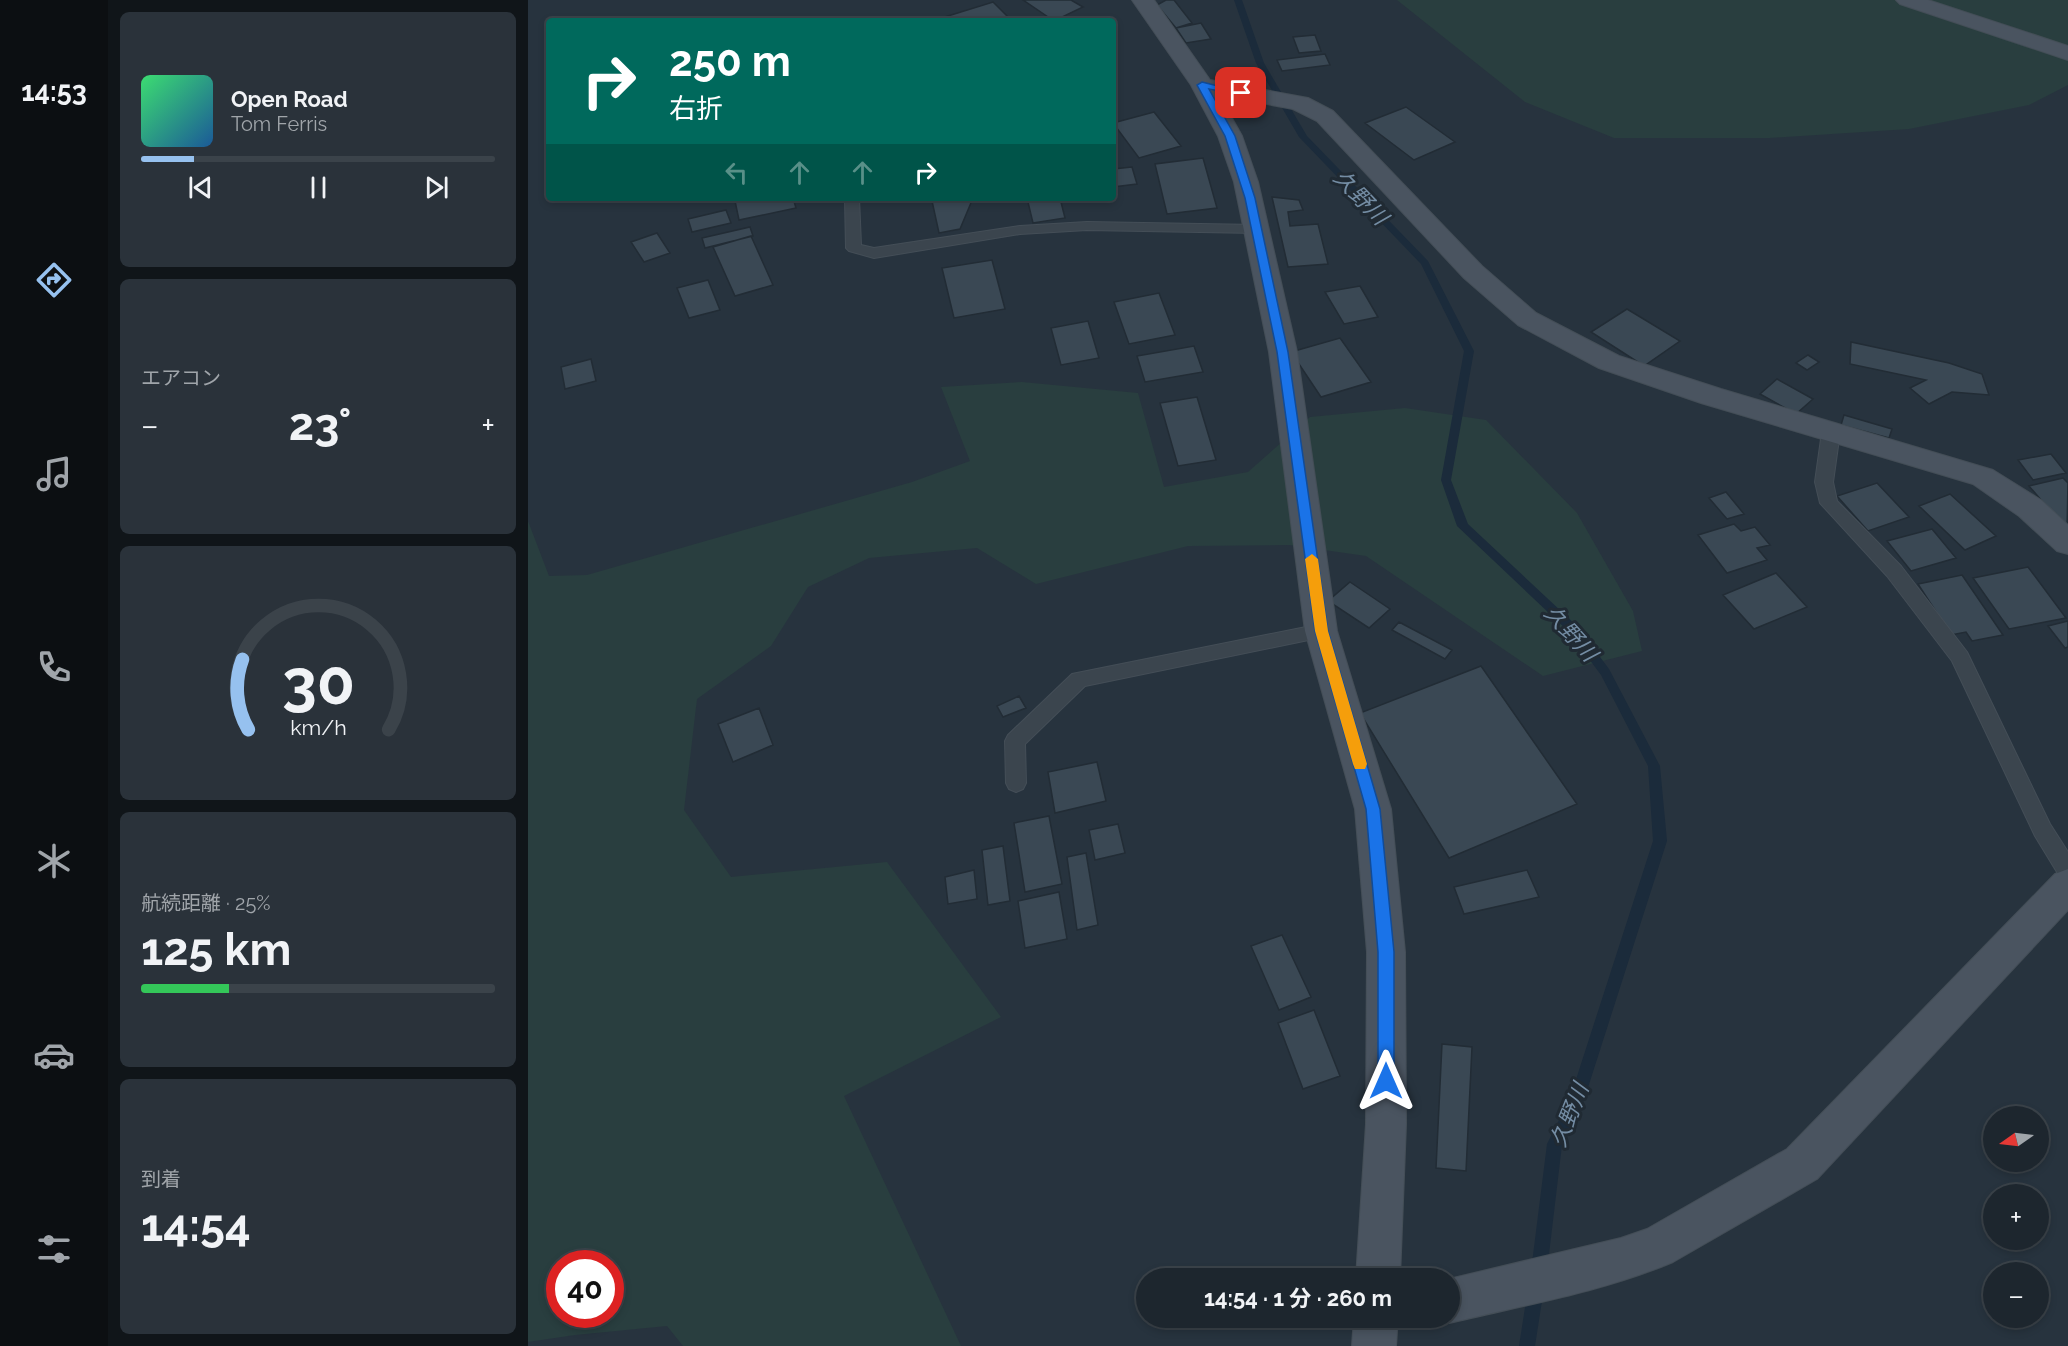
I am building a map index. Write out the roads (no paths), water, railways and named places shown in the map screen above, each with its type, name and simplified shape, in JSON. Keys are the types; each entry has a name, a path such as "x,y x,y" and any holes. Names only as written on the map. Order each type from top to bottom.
{"street":[{"path":"1143,0 1202,85 1230,136 1246,182 1282,352 1321,631 1373,809 1384,930 1386,1124 1379,1268"},
{"path":"1907,0 2068,53"},
{"path":"1202,85 1300,103 1325,116 1473,272 1527,319 1609,362 1711,396 1983,477 2030,508 2068,543"},
{"path":"1460,1298 1621,1260 1658,1247 1802,1164 2068,885"},
{"path":"1374,1346 1375,1328"}],"lane":[{"path":"852,201 854,248 874,253 908,246 1020,231 1087,225 1257,229"},
{"path":"1831,432 1824,482 1829,502 1894,571 1960,657 2042,830 2068,870"},
{"path":"1016,783 1015,741 1079,679 1321,631"}],"waterway":[{"name":"久野川","path":"1238,0 1260,63 1303,137 1425,263 1469,351 1446,480 1463,526 1573,629 1605,672 1654,766 1660,841 1577,1100 1555,1144 1539,1271"},
{"name":"久野川","path":"1527,1346 1536,1288"}]}
